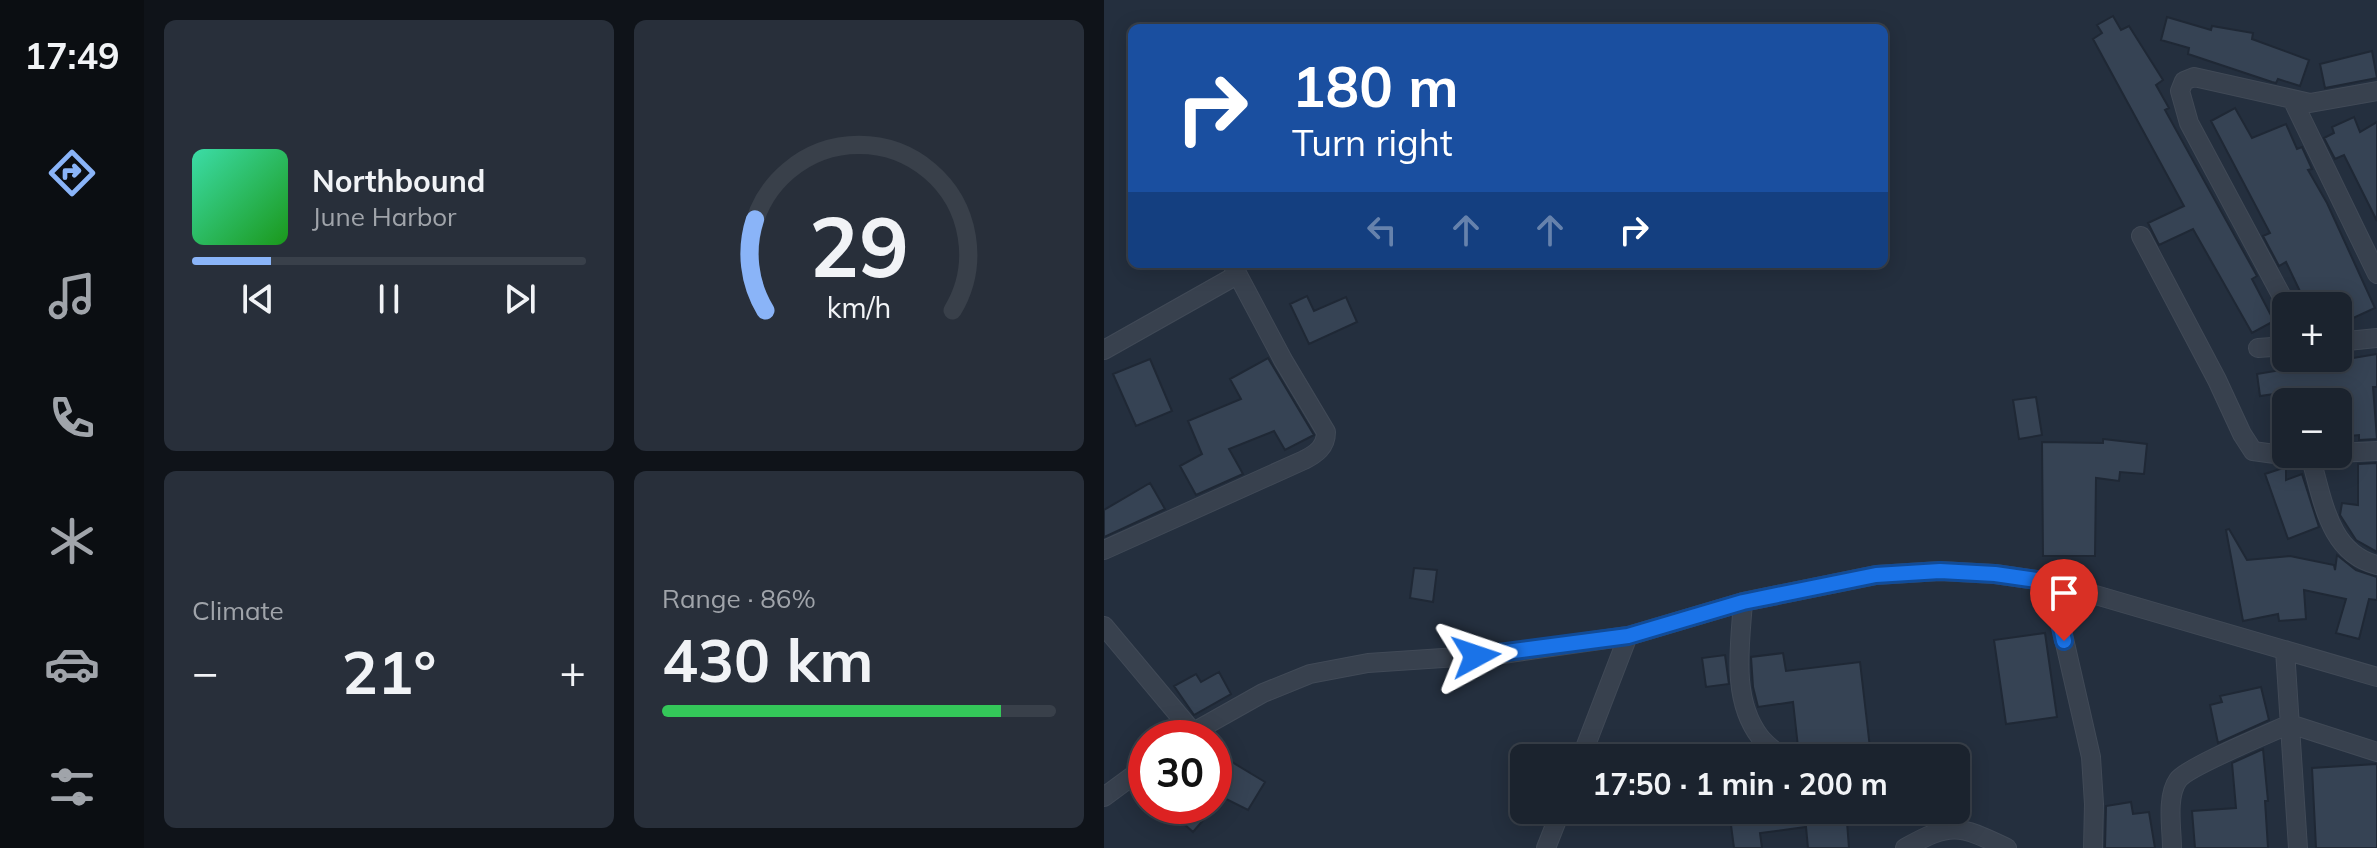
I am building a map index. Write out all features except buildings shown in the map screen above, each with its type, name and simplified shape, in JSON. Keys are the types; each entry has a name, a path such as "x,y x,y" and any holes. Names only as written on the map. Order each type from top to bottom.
{"street":[{"path":"2280,292 2189,123 2180,91 2184,81 2194,77 2310,103 2377,91"},
{"path":"2293,101 2377,274"},
{"path":"2141,236 2242,434 2253,451 2272,454"},
{"path":"1104,350 1234,269 1326,432 1325,443 1314,455 1104,550"},
{"path":"2352,341 2377,338"},
{"path":"2258,348 2272,347"},
{"path":"2352,452 2377,451"},
{"path":"2322,468 2337,540 2366,562 2377,565"},
{"path":"1214,720 1263,693 1310,674 1368,663 1503,654 1628,636 1743,602 1876,575 1940,571 1995,574 2051,582 2377,677"},
{"path":"2051,582 2091,757 2093,848"},
{"path":"1743,602 1738,668 1749,720 1767,744"},
{"path":"1104,626 1177,720"},
{"path":"1586,744 1628,636"},
{"path":"2285,650 2298,848"},
{"path":"2172,848 2172,794 2178,778 2290,724 2377,752"},
{"path":"1104,797 1128,779"},
{"path":"1546,848 1555,824"},
{"path":"1905,848 1942,831 1961,828 2007,848"}],"route":[{"path":"1476,656 1628,636 1743,602 1876,575 1940,571 1995,574 2051,582 2064,641"}]}
